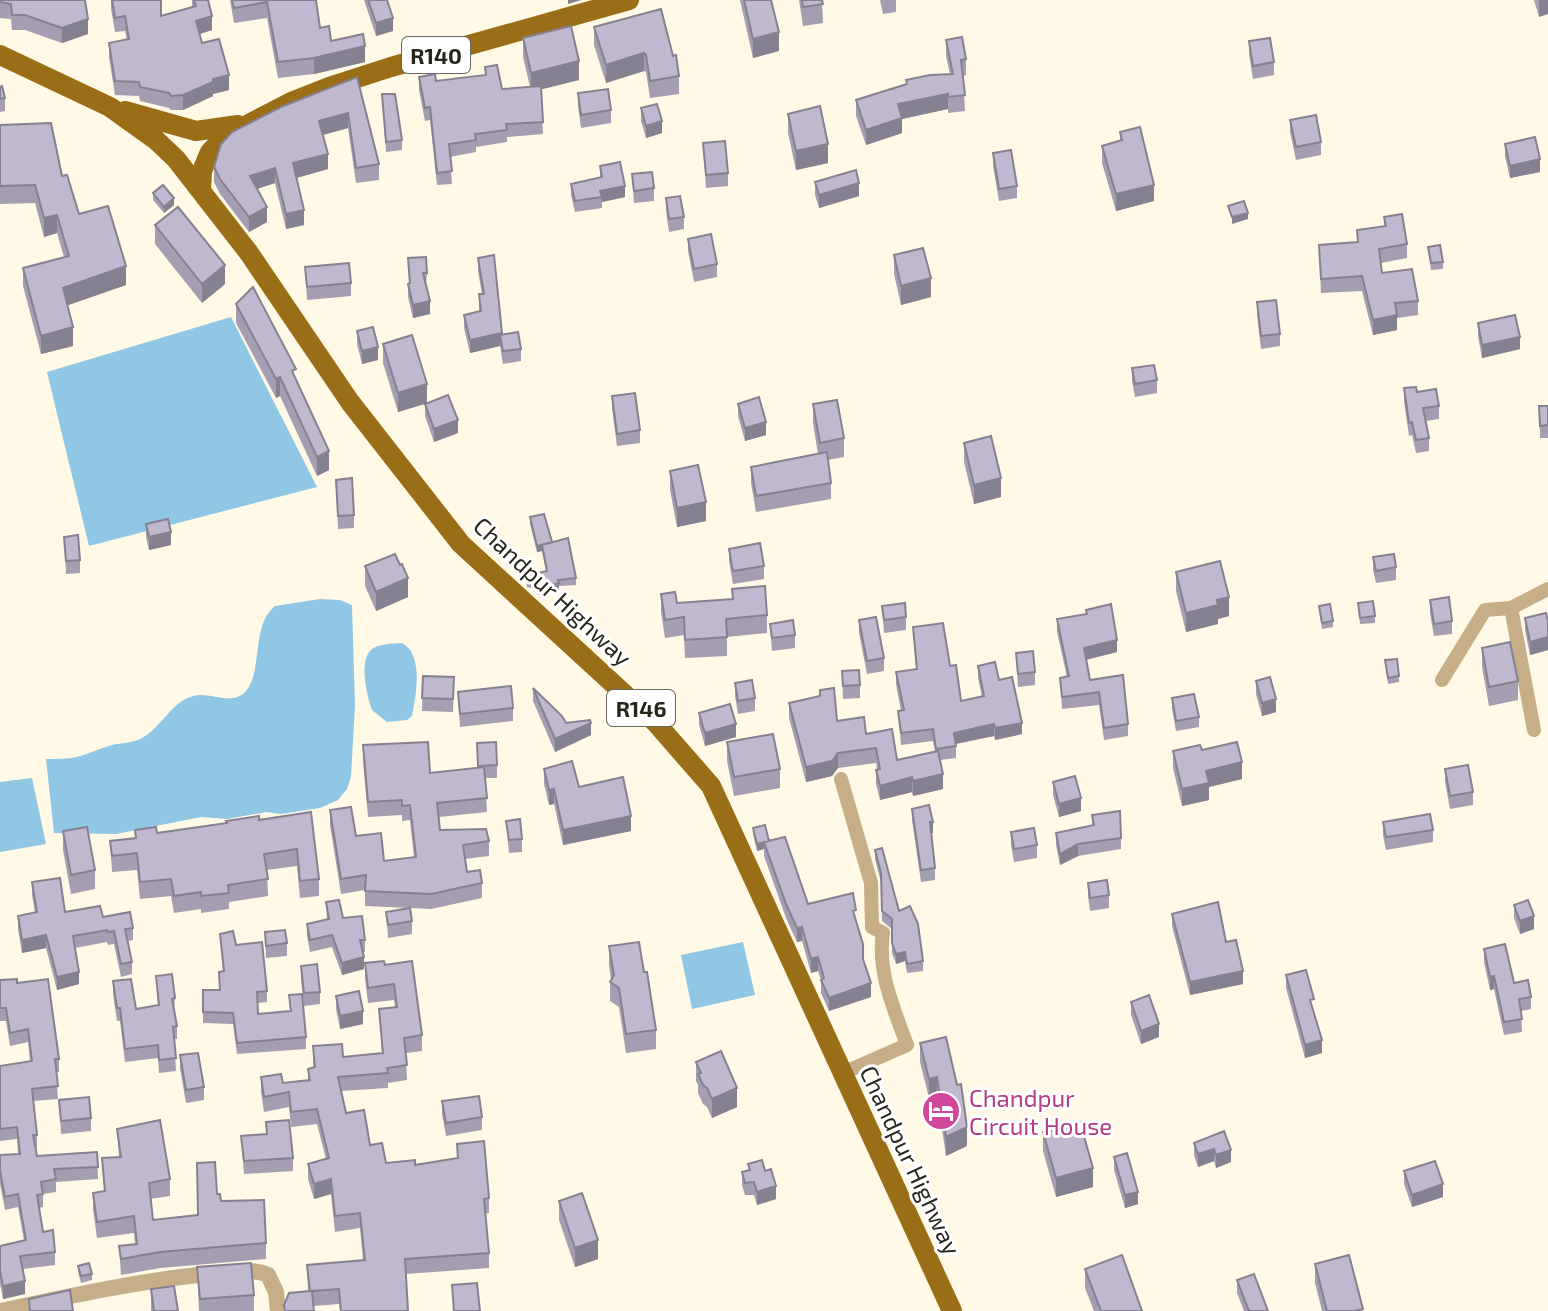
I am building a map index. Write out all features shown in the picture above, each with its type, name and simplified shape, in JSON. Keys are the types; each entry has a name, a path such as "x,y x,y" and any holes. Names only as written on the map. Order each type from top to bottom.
{"main road":[{"name":"R140","path":"201,191 202,171 210,152 224,137 248,123 329,87 629,0"},
{"name":"R140","path":"0,55 110,107 196,131 248,123"},
{"name":"R140","path":"110,107 156,140 176,159 201,191"},
{"name":"Chandpur Highway","path":"201,191 249,253 350,402 461,544 656,723 711,786 952,1311"}],"street":[{"path":"1442,680 1485,610 1511,608 1548,589"},
{"path":"1511,608 1534,730"},
{"path":"841,779 871,883 872,927 883,933 880,953 886,986 907,1045 843,1073"},
{"path":"1,1311 154,1279 239,1271 268,1275 276,1292 278,1311"}],"water":[{"path":"231,317 317,487 89,546 47,372"},
{"path":"320,599 340,600 352,605 355,705 351,777 347,789 338,800 320,808 281,814 266,812 227,819 201,817 116,834 54,833 46,759 77,757 138,740 185,699 193,696 240,696 251,682 263,624 268,614 275,606"},
{"path":"402,643 409,649 416,666 412,716 407,720 387,722 372,710 366,689 365,664 373,648"},
{"path":"32,778 46,844 0,852 0,782"},
{"path":"743,942 755,995 692,1009 681,955"}],"building":[{"path":"0,0 85,0 88,19 62,28 25,15 12,15 11,4"},
{"path":"112,0 161,0 161,16 196,6 194,0 208,0 212,16 196,21 202,43 219,39 229,75 213,79 213,82 183,95 171,96 140,87 139,82 115,81 109,43 129,39 125,16 115,18"},
{"path":"232,0 316,0 320,28 329,26 331,41 363,34 365,46 314,58 278,62 267,2 234,8"},
{"path":"368,0 387,0 393,18 376,23"},
{"path":"744,0 771,0 779,32 753,39"},
{"path":"802,0 822,0 823,4 803,7"},
{"path":"661,9 673,56 676,55 679,76 650,81 644,53 606,65 594,27"},
{"path":"571,26 579,61 531,73 523,38"},
{"path":"962,37 966,59 961,60 965,95 948,97 948,94 898,104 902,118 866,130 856,100 907,84 906,80 953,74 946,40"},
{"path":"1270,38 1274,62 1253,66 1249,41"},
{"path":"497,65 502,89 541,86 543,122 506,124 507,130 475,134 476,140 449,144 452,171 437,173 430,107 425,108 419,77 435,74 436,81 486,75 485,67"},
{"path":"357,77 379,164 356,168 348,113 319,121 328,154 293,163 304,210 286,214 275,168 250,176 267,207 249,217 214,167 221,144 232,132 281,107"},
{"path":"0,87 5,98 0,99"},
{"path":"608,89 611,110 581,115 578,93"},
{"path":"382,94 395,94 402,140 386,142"},
{"path":"657,104 662,121 646,126 641,108"},
{"path":"820,106 828,144 796,151 788,114"},
{"path":"1316,115 1321,142 1296,147 1290,120"},
{"path":"51,123 62,176 67,175 79,214 108,206 126,266 63,288 73,327 41,336 23,268 69,256 57,215 44,218 35,185 0,186 0,125"},
{"path":"1140,127 1154,185 1116,194 1102,146 1122,140 1120,132"},
{"path":"1535,137 1540,159 1510,166 1505,144"},
{"path":"725,141 728,173 706,175 703,143"},
{"path":"1011,150 1017,186 999,189 993,153"},
{"path":"620,162 625,186 600,191 602,197 575,201 571,184 602,177 600,166"},
{"path":"856,170 859,183 819,195 815,182"},
{"path":"652,172 654,188 634,191 632,174"},
{"path":"163,185 174,198 164,207 153,193"},
{"path":"680,196 684,217 669,219 666,198"},
{"path":"1244,201 1248,213 1232,217 1228,206"},
{"path":"178,207 225,265 202,284 155,225"},
{"path":"1402,214 1407,244 1379,249 1382,273 1412,269 1418,301 1395,303 1397,315 1373,320 1362,276 1321,279 1319,245 1358,242 1357,230 1386,226 1384,217"},
{"path":"711,234 717,264 694,269 688,239"},
{"path":"1440,245 1443,262 1431,263 1428,247"},
{"path":"923,248 931,278 901,286 894,255"},
{"path":"494,255 502,333 470,340 464,315 481,311 479,294 484,294 478,258"},
{"path":"426,257 427,273 423,273 430,301 413,305 408,284 408,258"},
{"path":"349,263 351,283 307,287 305,267"},
{"path":"253,287 296,369 292,371 329,451 317,457 280,377 276,379 236,304"},
{"path":"1276,300 1280,334 1261,336 1257,302"},
{"path":"1515,315 1520,337 1482,345 1478,323"},
{"path":"373,327 378,347 362,351 357,331"},
{"path":"518,332 521,349 503,351 500,335"},
{"path":"412,335 427,384 398,393 383,344"},
{"path":"1154,365 1157,380 1135,384 1132,368"},
{"path":"1416,387 1417,392 1436,389 1439,406 1423,408 1429,438 1416,440 1412,422 1409,423 1404,388"},
{"path":"635,393 640,430 617,434 612,396"},
{"path":"448,395 458,420 434,429 425,404"},
{"path":"759,397 766,422 745,428 738,404"},
{"path":"837,400 844,438 820,443 813,404"},
{"path":"1539,406 1548,406 1548,425 1540,426"},
{"path":"991,436 1001,478 974,485 964,443"},
{"path":"827,452 831,483 756,496 751,467"},
{"path":"698,465 706,502 677,508 670,471"},
{"path":"352,478 354,515 338,516 336,480"},
{"path":"544,514 552,542 537,546 530,517"},
{"path":"168,519 171,532 149,537 146,524"},
{"path":"78,535 80,560 66,561 64,537"},
{"path":"568,538 576,578 558,580 559,583 538,589 536,582 527,580 526,576 547,571 542,545"},
{"path":"760,543 764,566 733,571 729,549"},
{"path":"395,554 408,578 376,592 365,566"},
{"path":"1394,554 1396,567 1376,571 1373,557"},
{"path":"1220,561 1229,597 1217,600 1218,605 1186,613 1176,572"},
{"path":"765,586 767,615 726,619 727,637 685,640 684,617 665,620 661,594 675,592 677,603 733,599 732,589"},
{"path":"1449,597 1452,621 1434,624 1430,600"},
{"path":"1373,601 1375,616 1360,618 1358,603"},
{"path":"905,603 906,617 884,620 882,606"},
{"path":"1111,604 1117,640 1084,648 1090,680 1123,675 1128,724 1104,728 1099,692 1062,697 1060,678 1069,676 1057,619 1087,614 1086,610"},
{"path":"1330,604 1333,621 1322,623 1319,606"},
{"path":"1546,613 1548,637 1530,642 1525,618"},
{"path":"876,617 884,658 867,661 859,620"},
{"path":"793,620 795,635 772,638 770,624"},
{"path":"943,623 950,666 956,665 961,701 984,696 978,666 995,662 999,680 1012,677 1022,723 995,728 994,724 954,733 956,746 936,749 933,729 901,733 898,711 904,710 896,672 917,669 913,627"},
{"path":"1510,642 1518,681 1489,687 1482,648"},
{"path":"1033,651 1035,672 1018,674 1016,653"},
{"path":"1397,659 1399,676 1388,678 1385,660"},
{"path":"859,670 860,685 843,686 842,671"},
{"path":"423,676 454,677 453,699 422,698"},
{"path":"1270,677 1276,699 1262,703 1256,681"},
{"path":"752,680 755,698 738,701 735,683"},
{"path":"511,686 513,708 460,714 458,692"},
{"path":"533,688 566,723 590,720 591,723 555,739"},
{"path":"834,688 837,721 864,717 866,734 892,729 897,760 938,751 943,774 913,781 912,777 880,786 876,748 838,753 832,761 806,767 789,703 820,696 820,690"},
{"path":"1194,694 1199,717 1176,721 1172,698"},
{"path":"730,704 736,724 705,733 699,713"},
{"path":"773,734 780,769 734,777 727,742"},
{"path":"428,742 430,773 484,767 487,798 437,803 440,830 486,829 489,841 463,845 467,872 480,870 482,883 431,894 365,891 366,875 341,879 330,810 351,807 356,836 381,833 384,861 416,857 410,805 402,806 402,800 368,802 363,745"},
{"path":"496,742 497,765 478,766 477,743"},
{"path":"1237,742 1242,762 1206,771 1209,783 1182,789 1173,751 1200,745 1202,750"},
{"path":"572,761 579,787 623,777 631,816 563,830 554,789 549,790 544,769"},
{"path":"1468,765 1473,792 1450,796 1445,769"},
{"path":"1075,776 1081,798 1059,804 1053,782"},
{"path":"929,805 935,868 921,870 912,809"},
{"path":"1120,811 1121,838 1078,844 1060,854 1056,833 1094,825 1092,815"},
{"path":"311,812 319,879 300,881 297,849 264,854 268,879 228,885 229,893 201,896 201,892 174,896 171,879 140,882 137,853 112,856 110,841 136,838 135,830 156,827 157,833 259,816 259,820"},
{"path":"1430,814 1433,830 1386,837 1383,822"},
{"path":"520,819 522,839 509,840 506,821"},
{"path":"765,825 769,841 757,844 753,828"},
{"path":"87,827 95,870 71,875 63,831"},
{"path":"1034,828 1037,845 1014,849 1011,832"},
{"path":"785,837 808,904 853,893 856,910 853,911 871,983 829,998 821,980 824,978 818,957 811,959 802,927 797,928 786,904 764,842"},
{"path":"882,848 899,911 910,906 918,924 923,961 907,964 905,952 896,954 892,943 892,919 882,911 881,873 875,850"},
{"path":"60,878 65,912 100,906 103,917 130,912 133,928 125,929 132,962 121,964 114,931 73,936 79,972 57,977 46,935 22,940 18,916 37,912 32,882"},
{"path":"1107,880 1109,895 1090,898 1088,883"},
{"path":"339,900 343,918 362,916 365,940 360,940 364,957 342,963 332,935 310,940 307,924 329,919 326,902"},
{"path":"1528,900 1534,916 1520,921 1514,905"},
{"path":"1218,902 1226,942 1236,940 1243,971 1190,982 1172,914"},
{"path":"410,908 412,921 388,925 386,912"},
{"path":"285,930 287,943 266,946 265,932"},
{"path":"233,931 236,945 262,942 267,991 257,992 258,1014 291,1011 289,995 302,994 306,1037 237,1043 233,1013 203,1012 203,990 220,990 219,972 224,971 220,934"},
{"path":"639,942 656,1030 626,1034 619,988 610,982 614,975 609,946"},
{"path":"1505,944 1514,983 1528,980 1531,997 1519,999 1522,1019 1504,1022 1494,976 1490,977 1484,949"},
{"path":"384,961 385,965 412,961 422,1035 404,1038 407,1065 387,1068 388,1073 338,1077 346,1113 364,1110 370,1145 382,1143 386,1163 415,1160 415,1165 458,1158 457,1144 484,1141 489,1198 484,1199 489,1253 405,1259 408,1311 341,1311 339,1289 312,1291 314,1311 285,1311 289,1293 310,1291 307,1265 365,1260 360,1213 335,1216 331,1179 314,1184 308,1164 329,1158 317,1109 291,1112 289,1092 264,1097 261,1077 281,1074 283,1083 310,1080 308,1069 315,1067 313,1046 342,1044 343,1057 383,1053 379,1009 397,1007 394,984 368,988 365,963"},
{"path":"317,964 320,992 304,993 301,966"},
{"path":"1306,970 1314,999 1310,1000 1322,1040 1305,1045 1286,975"},
{"path":"172,974 177,1026 173,1027 176,1058 159,1060 158,1045 125,1049 113,981 131,979 136,1009 159,1005 156,976"},
{"path":"17,979 17,983 48,979 59,1059 55,1059 58,1086 32,1089 37,1135 33,1135 37,1156 97,1152 98,1167 54,1169 56,1179 41,1182 43,1194 37,1195 43,1232 53,1230 55,1252 20,1256 25,1281 3,1286 0,1246 26,1240 18,1194 5,1197 0,1171 0,1155 20,1154 17,1127 0,1129 0,1066 32,1061 28,1029 10,1033 6,1008 0,1008 0,980"},
{"path":"359,991 363,1011 340,1016 336,996"},
{"path":"1149,995 1159,1024 1141,1031 1131,1002"},
{"path":"946,1037 957,1085 961,1084 967,1127 946,1137 937,1077 929,1079 920,1043"},
{"path":"721,1051 737,1088 712,1099 698,1074 701,1073 696,1062"},
{"path":"198,1053 204,1087 186,1090 180,1055"},
{"path":"479,1096 482,1117 446,1123 442,1101"},
{"path":"89,1097 91,1118 61,1121 59,1100"},
{"path":"160,1120 170,1179 149,1183 153,1220 198,1215 197,1163 215,1162 217,1194 220,1194 221,1201 264,1200 266,1243 160,1252 121,1259 119,1246 137,1244 134,1216 97,1222 93,1193 105,1191 102,1158 121,1157 117,1129"},
{"path":"289,1120 293,1158 244,1161 241,1136 267,1134 266,1122"},
{"path":"1080,1122 1093,1168 1056,1178 1043,1132"},
{"path":"1224,1131 1231,1150 1216,1155 1214,1149 1198,1154 1194,1143"},
{"path":"1127,1153 1138,1192 1125,1195 1114,1157"},
{"path":"762,1160 765,1171 771,1169 776,1186 757,1192 754,1182 745,1183 742,1172 750,1170 748,1164"},
{"path":"1435,1161 1443,1184 1412,1195 1404,1171"},
{"path":"582,1193 598,1240 575,1248 559,1201"},
{"path":"1122,1255 1142,1311 1101,1311 1085,1269"},
{"path":"1349,1255 1363,1309 1327,1311 1315,1264"},
{"path":"89,1263 92,1274 81,1276 78,1266"},
{"path":"251,1263 254,1295 200,1299 197,1267"},
{"path":"1254,1274 1268,1311 1249,1311 1237,1280"},
{"path":"477,1283 480,1311 454,1311 452,1285"},
{"path":"174,1286 178,1311 154,1311 151,1289"},
{"path":"70,1290 73,1311 30,1311 29,1299"}],"place":[{"name":"Chandpur Circuit House","path":"941,1111"}]}
